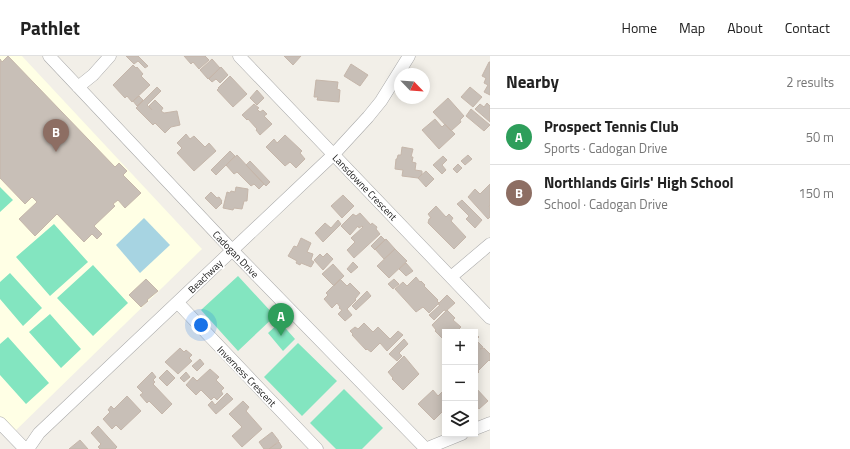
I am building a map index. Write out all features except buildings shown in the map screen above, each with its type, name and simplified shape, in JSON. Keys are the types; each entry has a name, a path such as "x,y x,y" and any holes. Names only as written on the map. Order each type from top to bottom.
{"street":[{"name":"Cadogan Drive","path":"49,56 232,250 425,449"},
{"path":"78,87 93,75 110,56"},
{"name":"Lansdowne Crescent","path":"239,56 490,318"},
{"name":"Beachway","path":"22,448 178,303 334,154 381,101 409,56"},
{"path":"451,277 490,244"},
{"name":"Inverness Crescent","path":"178,303 317,449"},
{"path":"0,422 22,448"},
{"path":"478,428 490,423"},
{"path":"425,449 455,437"}],"shaded area":[{"path":"0,56 22,56 202,249 9,437 0,427"}],"green space":[{"path":"0,187 13,200 0,212"},
{"path":"54,224 88,262 50,296 16,257"},
{"path":"93,265 128,303 93,336 57,298"},
{"path":"10,273 42,308 23,326 0,299 0,282"},
{"path":"238,276 275,316 238,351 201,310"},
{"path":"50,314 81,349 61,368 29,332"},
{"path":"280,322 295,339 283,351 268,333"},
{"path":"8,337 49,383 26,404 0,375 0,344"},
{"path":"298,343 337,381 302,416 264,377"},
{"path":"344,389 383,428 362,449 336,449 310,423"}],"water":[{"path":"144,218 170,245 140,273 116,245"}],"place":[{"name":"Northlands Girls' High School","path":"56,152"},
{"name":"Prospect Tennis Club","path":"281,336"}]}
